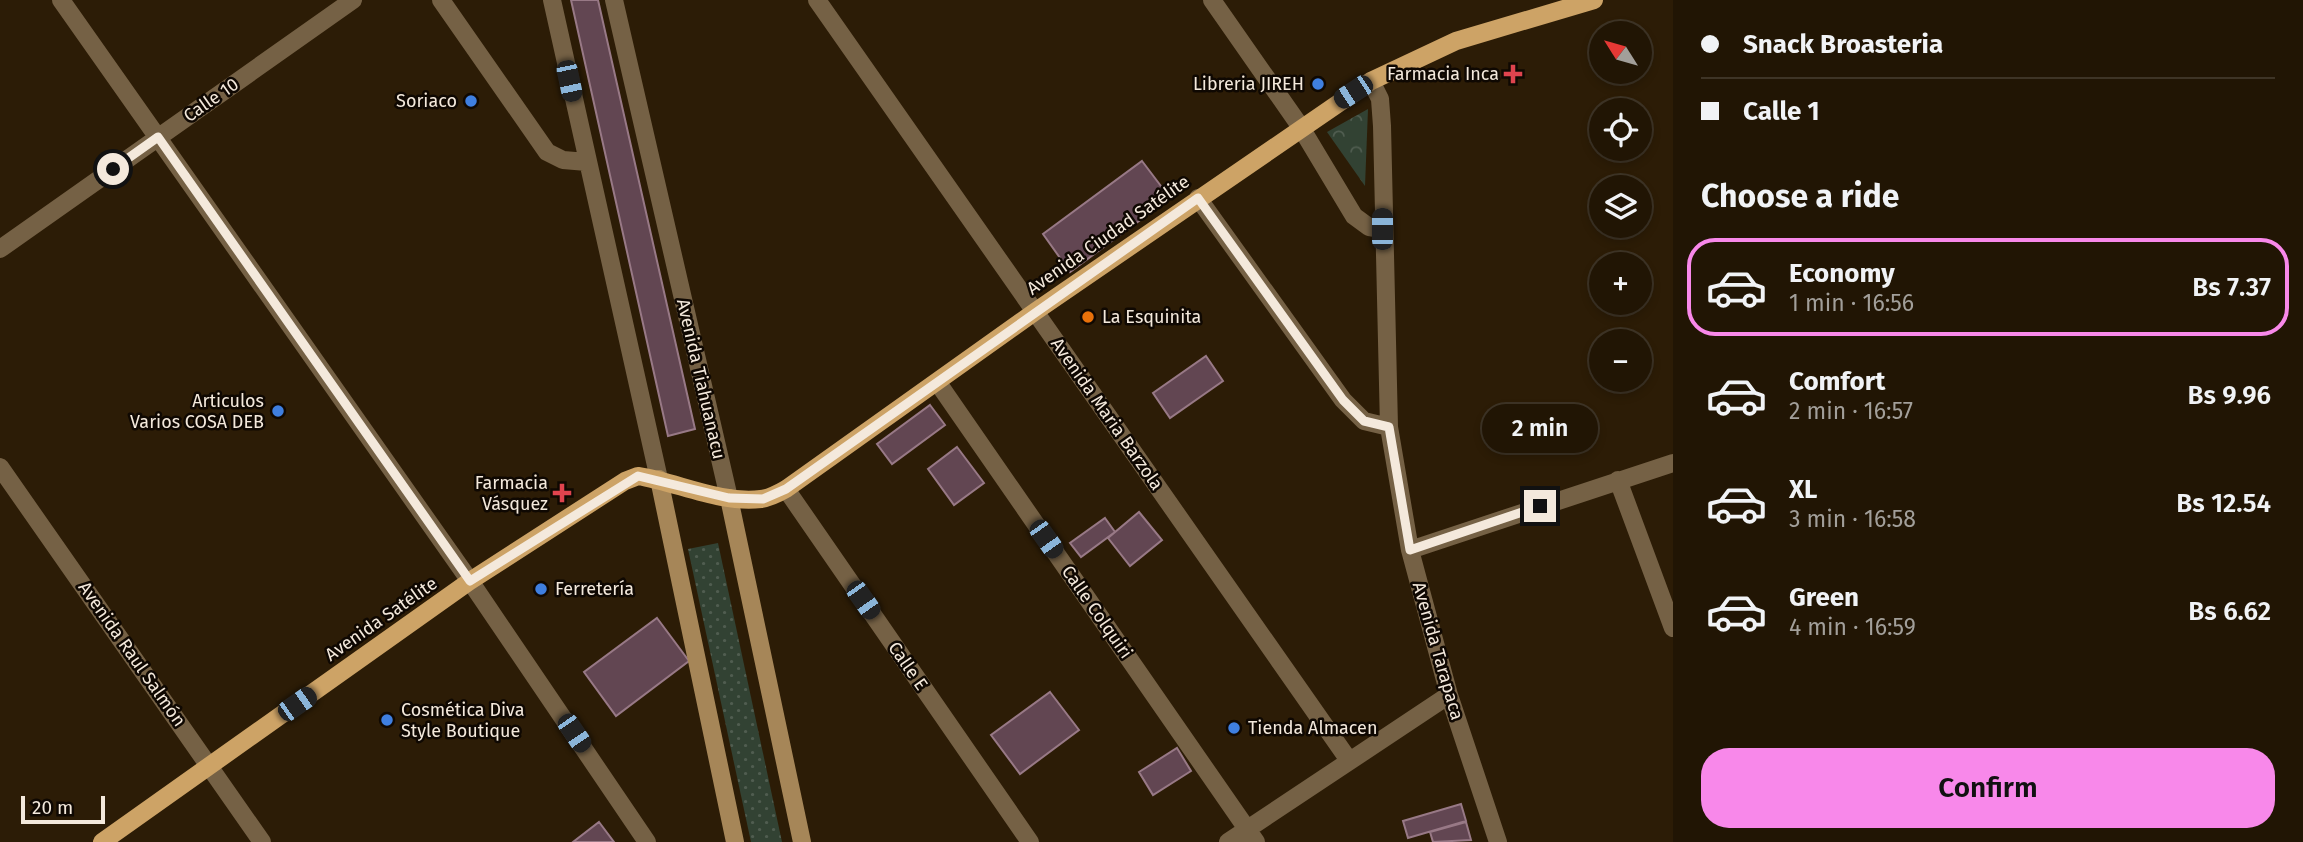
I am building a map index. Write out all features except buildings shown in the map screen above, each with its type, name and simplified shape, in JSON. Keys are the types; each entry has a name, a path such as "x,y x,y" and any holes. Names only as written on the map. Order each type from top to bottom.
{"main road":[{"name":"Avenida Ciudad Satélite","path":"659,479 729,498 763,499 786,489 1300,126 1371,81 1455,41 1560,5 1594,0"},
{"name":"Avenida Satélite","path":"102,842 470,581 625,481 638,476 659,479"},
{"path":"659,479 735,842"},
{"name":"Avenida Tiahuanacu","path":"729,498 802,842"}],"street":[{"path":"61,0 470,581 647,842"},
{"name":"Calle 10","path":"0,249 353,0"},
{"path":"441,0 547,152 563,160 587,162"},
{"path":"552,0 659,479"},
{"name":"Avenida Tiahuanacu","path":"614,0 729,498"},
{"name":"Avenida Maria Barzola","path":"817,0 1348,759"},
{"path":"1212,0 1300,126 1354,216 1369,227 1382,229"},
{"name":"Avenida Tarapaca","path":"1371,81 1380,99 1389,427 1410,550 1449,695 1498,842"},
{"path":"1198,198 1343,400 1364,421 1389,427"},
{"name":"Calle Colquiri","path":"938,383 1251,836"},
{"path":"1410,550 1673,463"},
{"name":"Avenida Raul Salmón","path":"0,467 262,842"},
{"path":"1619,480 1673,628"},
{"name":"Calle E","path":"786,489 1030,842"},
{"path":"1228,842 1251,836 1348,759 1449,695"}],"green space":[{"path":"1368,109 1365,186 1327,132"},
{"path":"718,543 782,842 751,842 688,549"}],"place":[{"name":"Farmacia Inca","path":"1513,74"},
{"name":"Libreria JIREH","path":"1318,84"},
{"name":"Soriaco","path":"471,101"},
{"name":"La Esquinita","path":"1088,317"},
{"name":"Articulos Varios COSA DEB","path":"278,411"},
{"name":"Farmacia Vásquez","path":"562,493"},
{"name":"Ferretería","path":"541,589"},
{"name":"Cosmética Diva Style Boutique","path":"387,720"},
{"name":"Tienda Almacen","path":"1234,728"}],"route":[{"path":"113,169 158,137 470,581 625,481 638,476 729,498 763,499 786,489 1198,198 1343,400 1364,421 1378,427 1389,427 1410,550 1540,506"}]}
